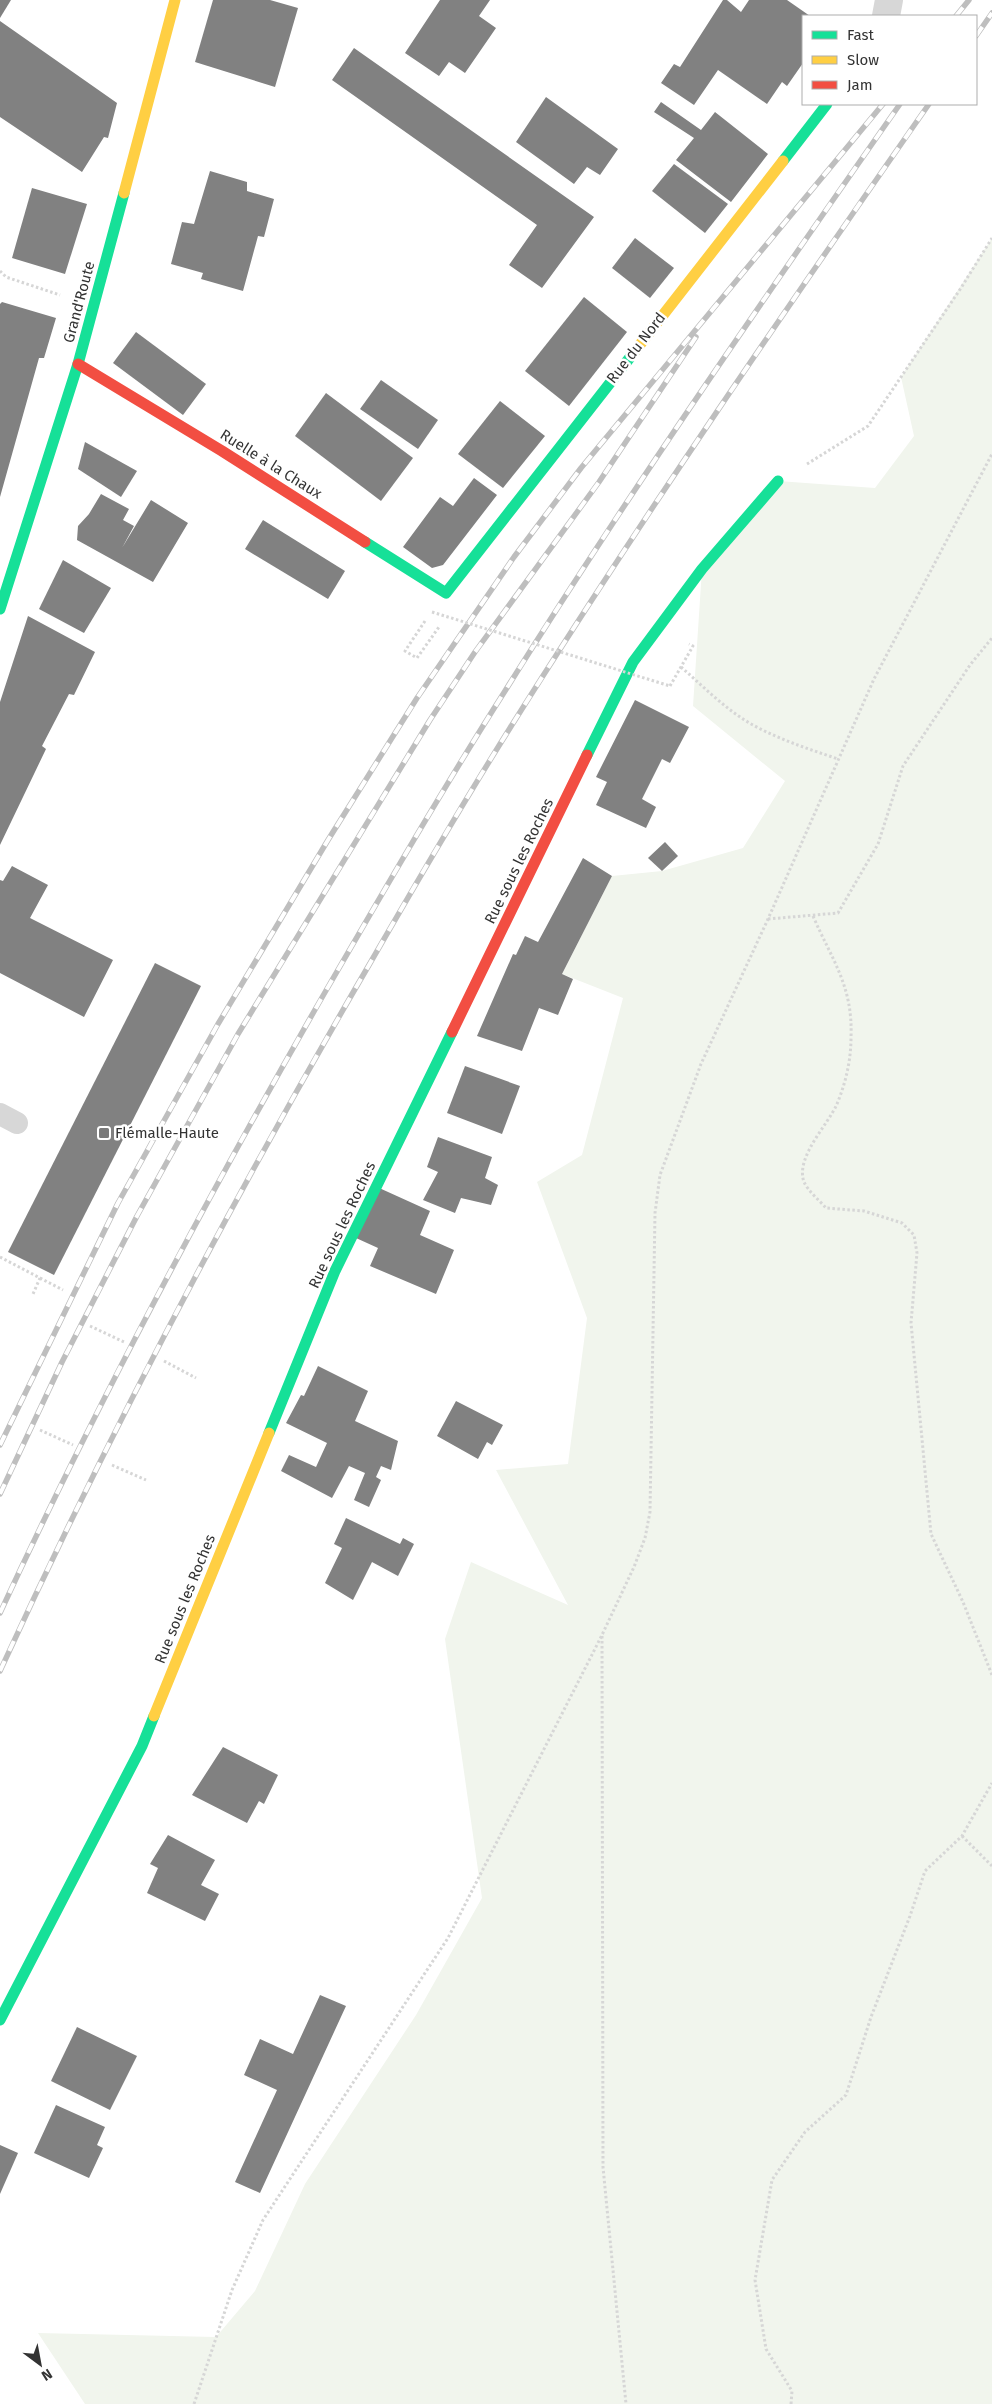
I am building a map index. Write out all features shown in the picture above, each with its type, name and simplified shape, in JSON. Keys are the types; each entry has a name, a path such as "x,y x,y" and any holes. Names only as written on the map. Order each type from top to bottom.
{"street":[{"name":"Grand'Route","path":"0,609 78,364 175,0"},
{"path":"886,15 889,0"},
{"name":"Rue du Nord","path":"446,593 826,105"},
{"name":"Ruelle à la Chaux","path":"78,364 222,451 446,593"},
{"name":"Rue sous les Roches","path":"0,2020 142,1746 335,1271 633,662 702,569 778,481"}],"path":[{"path":"778,481 868,426 961,288 992,238"},
{"path":"0,272 6,277 94,306"},
{"path":"194,2404 232,2290 263,2220 448,1938 602,1635 637,1560 645,1538 650,1512 655,1213 660,1175 701,1064 768,919 874,679 992,454"},
{"path":"442,623 417,658 405,651 432,612 670,686"},
{"path":"768,919 838,913 878,844 903,766 970,665 992,638"},
{"path":"681,667 725,706 751,724 777,737 838,760"},
{"path":"813,916 846,986 852,1036 848,1076 837,1105 803,1165 804,1182 826,1208 864,1211 902,1222 914,1235 917,1253 911,1323 931,1534 963,1602 992,1675"},
{"path":"0,1257 63,1290"},
{"path":"33,1294 40,1278"},
{"path":"90,1326 124,1342"},
{"path":"164,1361 196,1378"},
{"path":"40,1430 73,1444"},
{"path":"112,1465 146,1480"},
{"path":"602,1635 603,2167 626,2404"},
{"path":"791,2404 792,2391 766,2349 755,2280 772,2180 805,2132 846,2095 871,2017 910,1916 924,1871 962,1836 992,1783"},
{"path":"962,1836 992,1866"}],"shaded area":[{"path":"992,238 992,2404 85,2404 38,2333 216,2337 255,2291 305,2184 416,2015 482,1898 445,1639 471,1562 568,1605 496,1470 568,1464 587,1318 537,1182 582,1155 623,998 562,974 612,876 662,871 743,848 785,781 693,706 702,569 778,481 875,488 914,436 901,377"}],"building":[{"path":"0,0 11,0 0,18"},
{"path":"213,0 270,0 298,8 275,87 195,62"},
{"path":"440,0 490,0 479,16 496,28 465,73 449,62 439,76 405,53"},
{"path":"723,0 727,0 741,12 749,0 787,0 809,15 802,15 802,64 787,86 782,82 767,104 718,70 694,105 661,83 674,64 680,67"},
{"path":"0,21 117,103 108,138 104,137 82,172 0,117"},
{"path":"354,48 594,217 542,288 509,265 537,225 332,80"},
{"path":"546,97 618,149 600,175 587,167 574,184 516,142"},
{"path":"661,102 701,130 715,112 768,154 731,202 676,160 694,138 654,112"},
{"path":"674,164 728,204 705,233 652,191"},
{"path":"210,171 247,182 247,191 274,199 264,237 258,236 243,291 201,279 203,273 171,264 182,222 194,224"},
{"path":"32,188 87,204 65,274 12,258"},
{"path":"635,238 674,268 650,298 612,268"},
{"path":"584,297 627,332 569,406 525,371"},
{"path":"2,302 56,318 44,358 39,358 0,497 0,304"},
{"path":"136,332 206,384 183,415 113,363"},
{"path":"381,380 438,420 418,449 360,409"},
{"path":"326,393 413,458 381,501 295,436"},
{"path":"500,401 545,436 503,488 458,454"},
{"path":"85,442 137,471 121,497 78,469"},
{"path":"474,478 497,495 443,565 432,568 403,547 440,497 453,506"},
{"path":"101,494 129,509 123,520 134,526 122,548 151,500 188,523 153,582 77,540 78,526 89,514"},
{"path":"263,520 345,571 328,599 245,549"},
{"path":"63,560 111,588 84,633 39,609"},
{"path":"28,616 95,652 74,695 69,694 42,746 46,749 0,845 0,702"},
{"path":"635,700 689,727 670,763 662,759 642,799 656,807 646,828 596,805 607,782 596,777"},
{"path":"665,842 678,856 662,871 648,858"},
{"path":"583,858 612,876 562,974 573,979 558,1015 539,1008 522,1051 477,1036 513,954 516,955 525,936 538,942"},
{"path":"12,866 48,885 30,918 113,960 84,1017 0,973 0,880 3,881"},
{"path":"155,963 201,986 54,1275 8,1252"},
{"path":"465,1066 520,1086 502,1134 447,1113"},
{"path":"438,1137 492,1157 485,1178 498,1185 491,1205 461,1198 455,1213 423,1200 438,1172 427,1167"},
{"path":"377,1187 430,1211 420,1235 454,1250 436,1294 370,1266 378,1248 356,1238"},
{"path":"318,1366 368,1391 355,1421 398,1441 391,1470 381,1466 376,1477 381,1480 369,1507 354,1500 365,1473 349,1466 332,1498 281,1471 289,1455 316,1467 327,1443 286,1423 301,1395 304,1396"},
{"path":"456,1401 503,1425 492,1445 487,1442 478,1459 437,1436"},
{"path":"346,1518 400,1544 403,1538 414,1544 398,1576 372,1562 353,1600 325,1583 342,1548 334,1544"},
{"path":"223,1747 278,1775 264,1804 259,1801 247,1823 192,1795"},
{"path":"168,1835 215,1860 201,1885 219,1894 205,1921 147,1893 158,1868 150,1864"},
{"path":"320,1995 346,2006 260,2193 235,2182 277,2090 244,2075 260,2039 293,2054"},
{"path":"77,2027 137,2056 110,2110 51,2081"},
{"path":"56,2105 105,2127 97,2145 103,2148 89,2178 34,2153"},
{"path":"0,2145 18,2153 0,2194"}],"railway":[{"path":"957,15 969,0"},
{"path":"977,35 992,13"},
{"path":"0,1445 118,1203 218,1024 328,840 417,698 514,557 581,468 882,105"},
{"path":"0,1613 115,1377 196,1223 324,994 413,841 600,542 899,105"},
{"path":"0,1671 86,1491 176,1314 270,1138 438,846 560,649 663,491 928,105"},
{"path":"0,1494 62,1362 137,1216 238,1034 430,720 475,652 599,482 696,337"}],"traffic: fast":[{"path":"783,161 826,105"},
{"path":"0,609 78,364 124,193"},
{"path":"365,542 446,593 635,351"},
{"path":"587,755 633,662 702,569 778,481"},
{"path":"269,1433 335,1271 452,1032"},
{"path":"0,2020 142,1746 154,1716"}],"traffic: slow":[{"path":"124,193 175,0"},
{"path":"635,351 783,161"},
{"path":"154,1716 269,1433"}],"traffic: jam":[{"path":"78,364 222,451 365,542"},
{"path":"452,1032 587,755"}],"place":[{"name":"Flémalle-Haute","path":"104,1133"}]}
